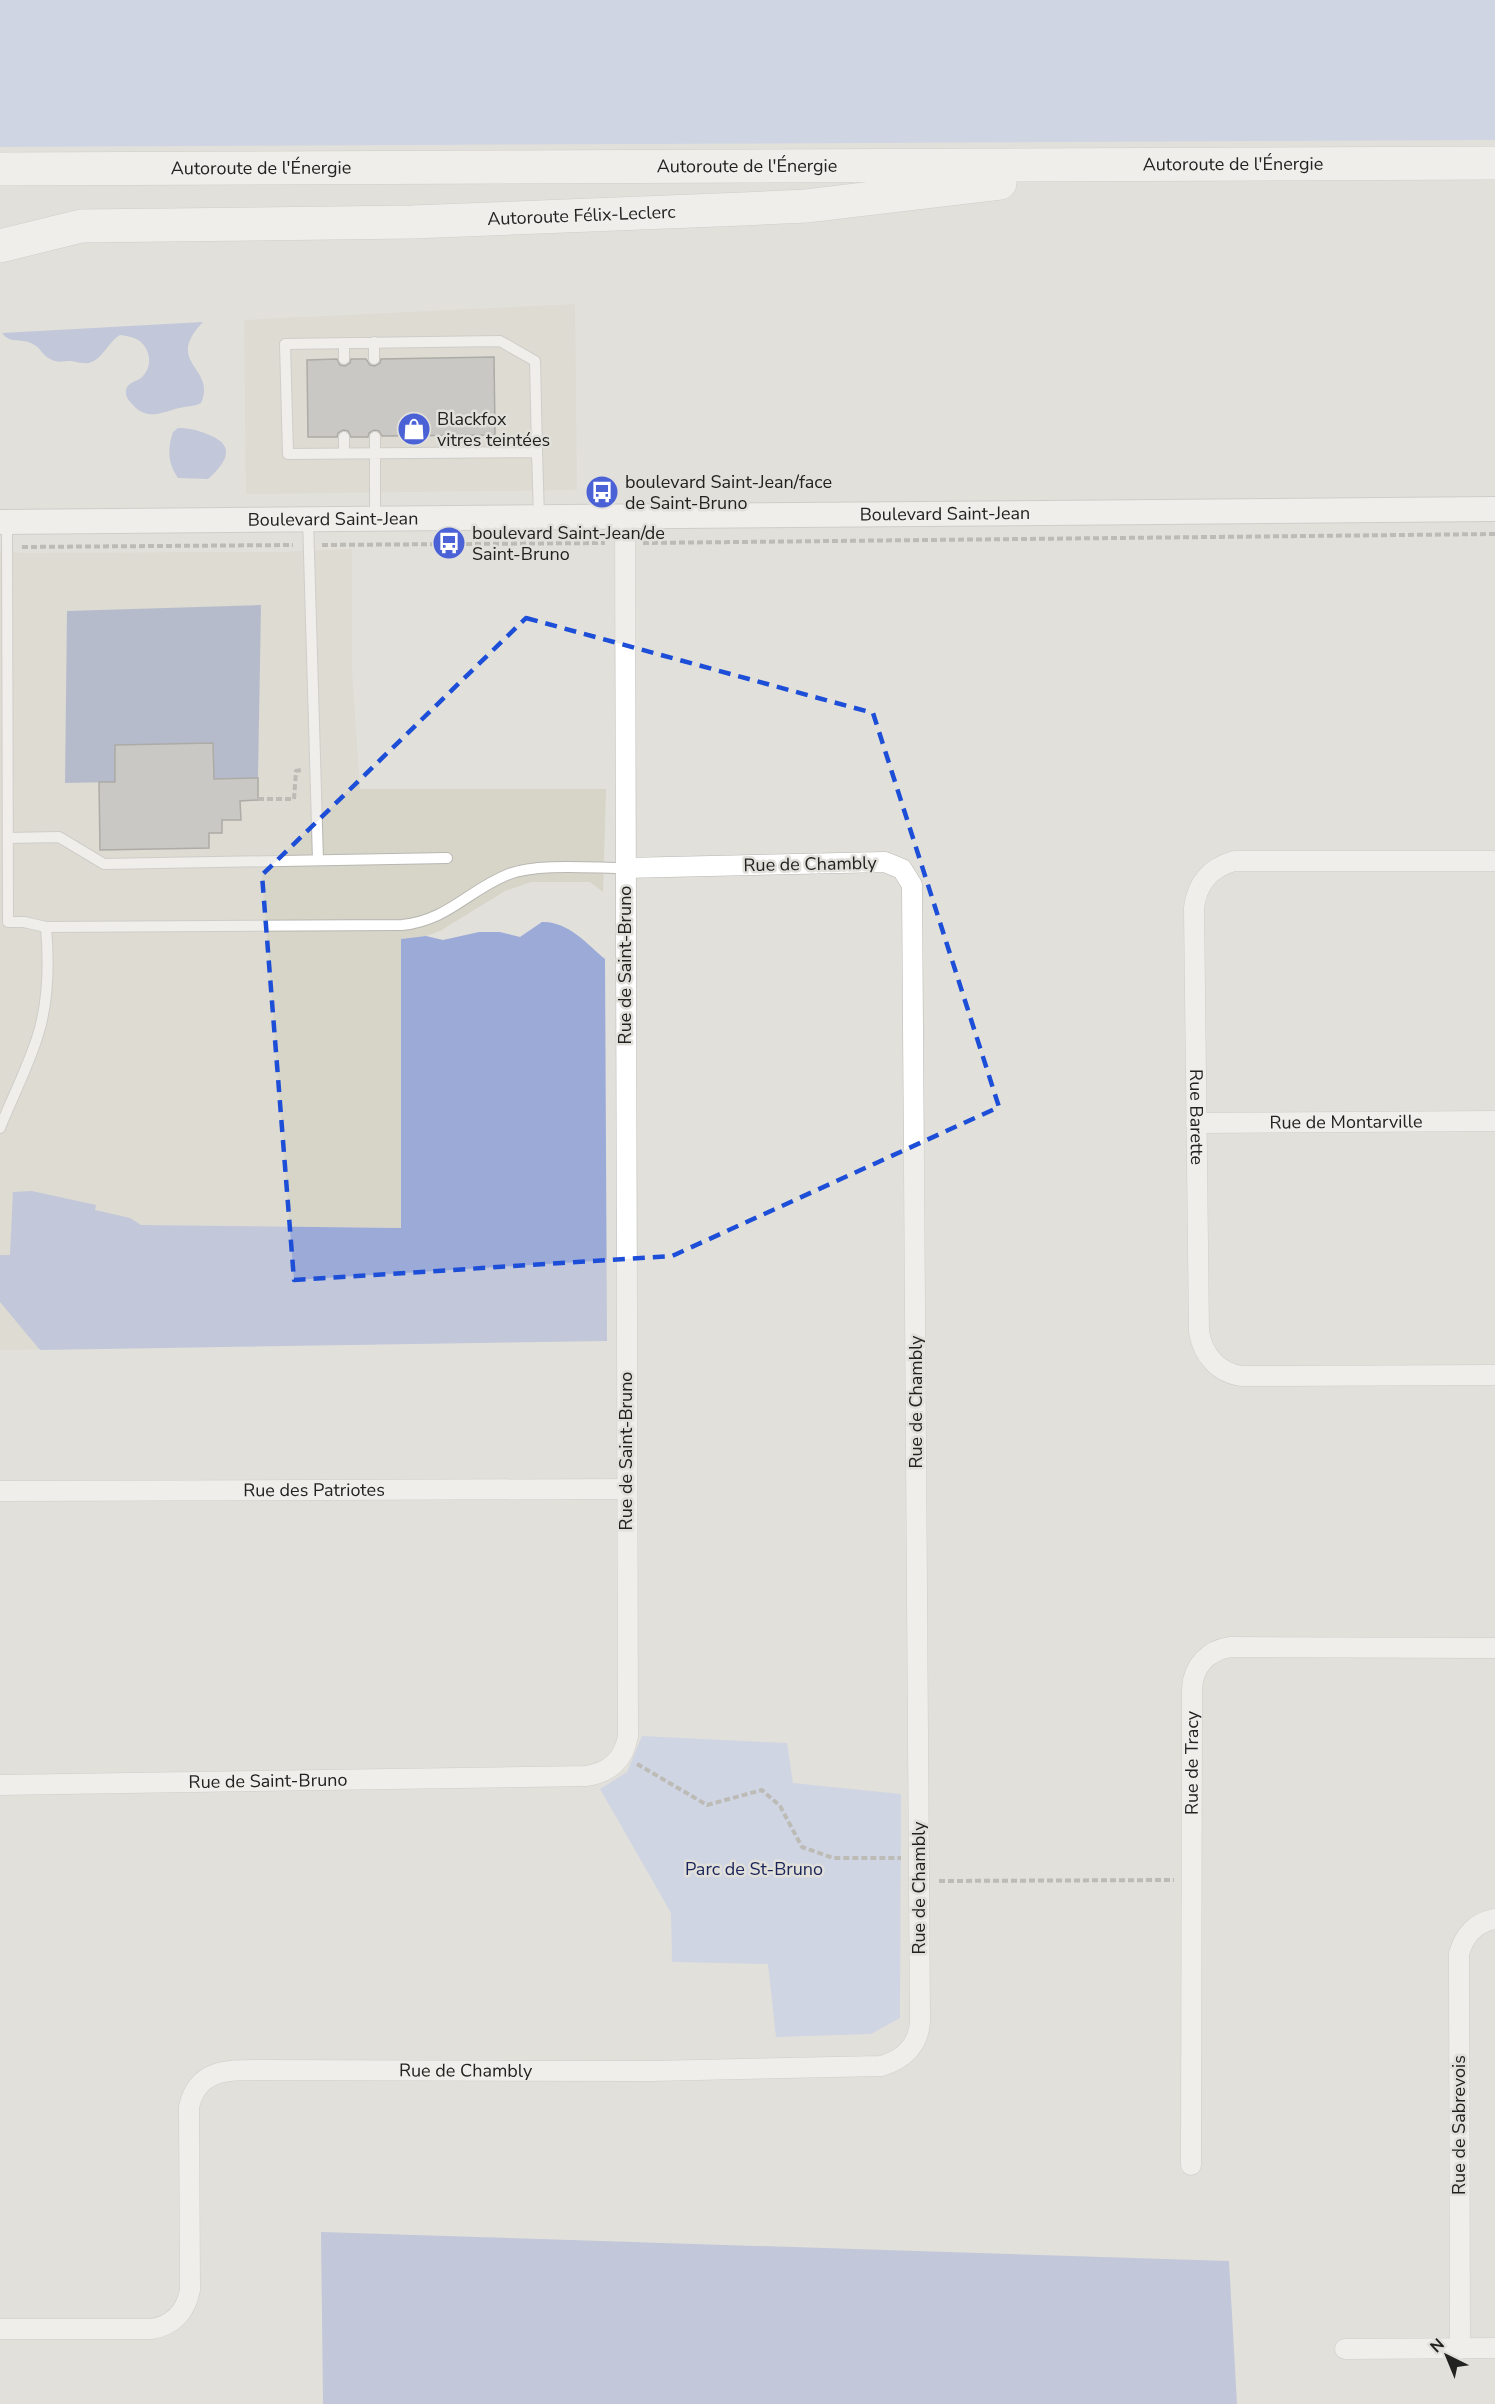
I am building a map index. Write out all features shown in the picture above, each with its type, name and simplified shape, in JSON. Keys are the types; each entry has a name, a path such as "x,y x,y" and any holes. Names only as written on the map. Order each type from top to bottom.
{"highway":[{"name":"Autoroute de l'Énergie","path":"0,169 1495,163"},
{"name":"Autoroute Félix-Leclerc","path":"0,246 81,226 412,222 795,206 1163,164"},
{"path":"0,226 81,226"}],"street":[{"name":"Boulevard Saint-Jean","path":"4,522 1495,509"},
{"name":"Rue de Saint-Bruno","path":"0,1785 586,1776 603,1772 618,1761 626,1745 628,1736 625,516"},
{"name":"Rue Barette","path":"1495,861 1238,861 1223,865 1210,873 1198,889 1194,908 1199,1332 1205,1350 1217,1366 1242,1376 1495,1375"},
{"name":"Rue de Chambly","path":"0,2329 151,2329 170,2322 180,2313 190,2290 189,2107 193,2094 200,2085 218,2073 248,2070 662,2071 880,2066 894,2062 910,2050 917,2038 920,2026 912,885 902,869 885,862 625,868"},
{"name":"Rue de Montarville","path":"1196,1123 1495,1121"},
{"name":"Rue des Patriotes","path":"0,1491 626,1489"},
{"name":"Rue de Tracy","path":"1191,2165 1192,1685 1198,1667 1206,1657 1218,1650 1231,1647 1495,1648"},
{"name":"Rue de Sabrevois","path":"1460,2349 1459,1953 1470,1932 1483,1922 1495,1919"},
{"path":"1345,2349 1495,2348"}],"lane":[{"path":"537,452 288,454 285,344 500,341 535,361 539,517"},
{"path":"374,342 374,359"},
{"path":"344,343 344,359"},
{"path":"375,436 375,519"},
{"path":"344,437 344,453"},
{"path":"308,519 318,860"},
{"path":"4,522 4,812 8,838 8,922 24,922 45,927 418,924 436,917 498,879 516,872 532,869 625,868"},
{"path":"8,838 59,837 104,864 447,858"},
{"path":"0,1128 39,1030 46,959 45,927"}],"path":[{"name":"Boulevard Saint-Jean","path":"653,543 1495,534"},
{"name":"Boulevard Saint-Jean","path":"352,544 595,542"},
{"name":"Boulevard Saint-Jean","path":"27,548 280,545"},
{"path":"258,799 294,799 296,771"},
{"path":"618,1761 627,1758 707,1805 762,1790 780,1806 802,1847 833,1858 904,1858 909,1867 918,1867 942,1882 1192,1880"}],"highlighted area":[{"path":"526,618 873,713 999,1107 672,1256 294,1280 262,875"}],"shaded area":[{"path":"575,304 577,490 246,494 244,320"},
{"path":"203,322 192,336 188,347 189,357 202,381 204,391 201,403 154,414 138,409 126,395 128,386 146,373 149,363 146,348 136,339 120,335 98,358 89,363 59,362 46,356 34,345 12,340 2,333"},
{"path":"178,428 200,431 216,438 226,449 224,460 208,479 178,478 175,473 170,462 169,450 173,432"},
{"path":"352,549 352,671 360,789 606,789 603,892 590,882 531,882 505,891 440,931 426,936 401,939 401,1228 74,1224 68,1349 0,1350 0,551 21,553 281,552"},
{"path":"261,605 258,778 214,779 213,743 116,745 115,782 65,783 67,611"},
{"path":"542,922 569,929 605,959 607,1341 40,1350 0,1302 0,1255 10,1255 13,1192 32,1191 96,1205 95,1210 130,1218 141,1225 401,1228 401,939 426,936 443,940 479,932 500,932 520,937"},
{"path":"321,2232 1229,2261 1237,2404 323,2404"}],"green space":[{"path":"0,0 1495,0 1495,140 0,147"},
{"name":"Parc de St-Bruno","path":"642,1736 787,1743 793,1783 901,1794 900,2018 871,2034 776,2037 768,1964 672,1962 671,1913 600,1789 627,1772"}],"building":[{"path":"494,357 495,435 382,436 379,431 374,430 369,433 368,437 351,437 348,431 343,430 338,433 337,437 308,437 307,360 337,359 340,365 345,366 350,363 351,359 366,359 370,365 375,366 380,363 381,359"},
{"path":"213,743 214,779 258,778 258,800 240,801 241,820 222,820 222,833 209,833 209,848 100,850 99,782 115,782 115,745"}],"place":[{"name":"Blackfox vitres teintées","path":"414,429"},
{"name":"boulevard Saint-Jean/face de Saint-Bruno","path":"602,492"},
{"name":"boulevard Saint-Jean/de Saint-Bruno","path":"449,543"}]}
